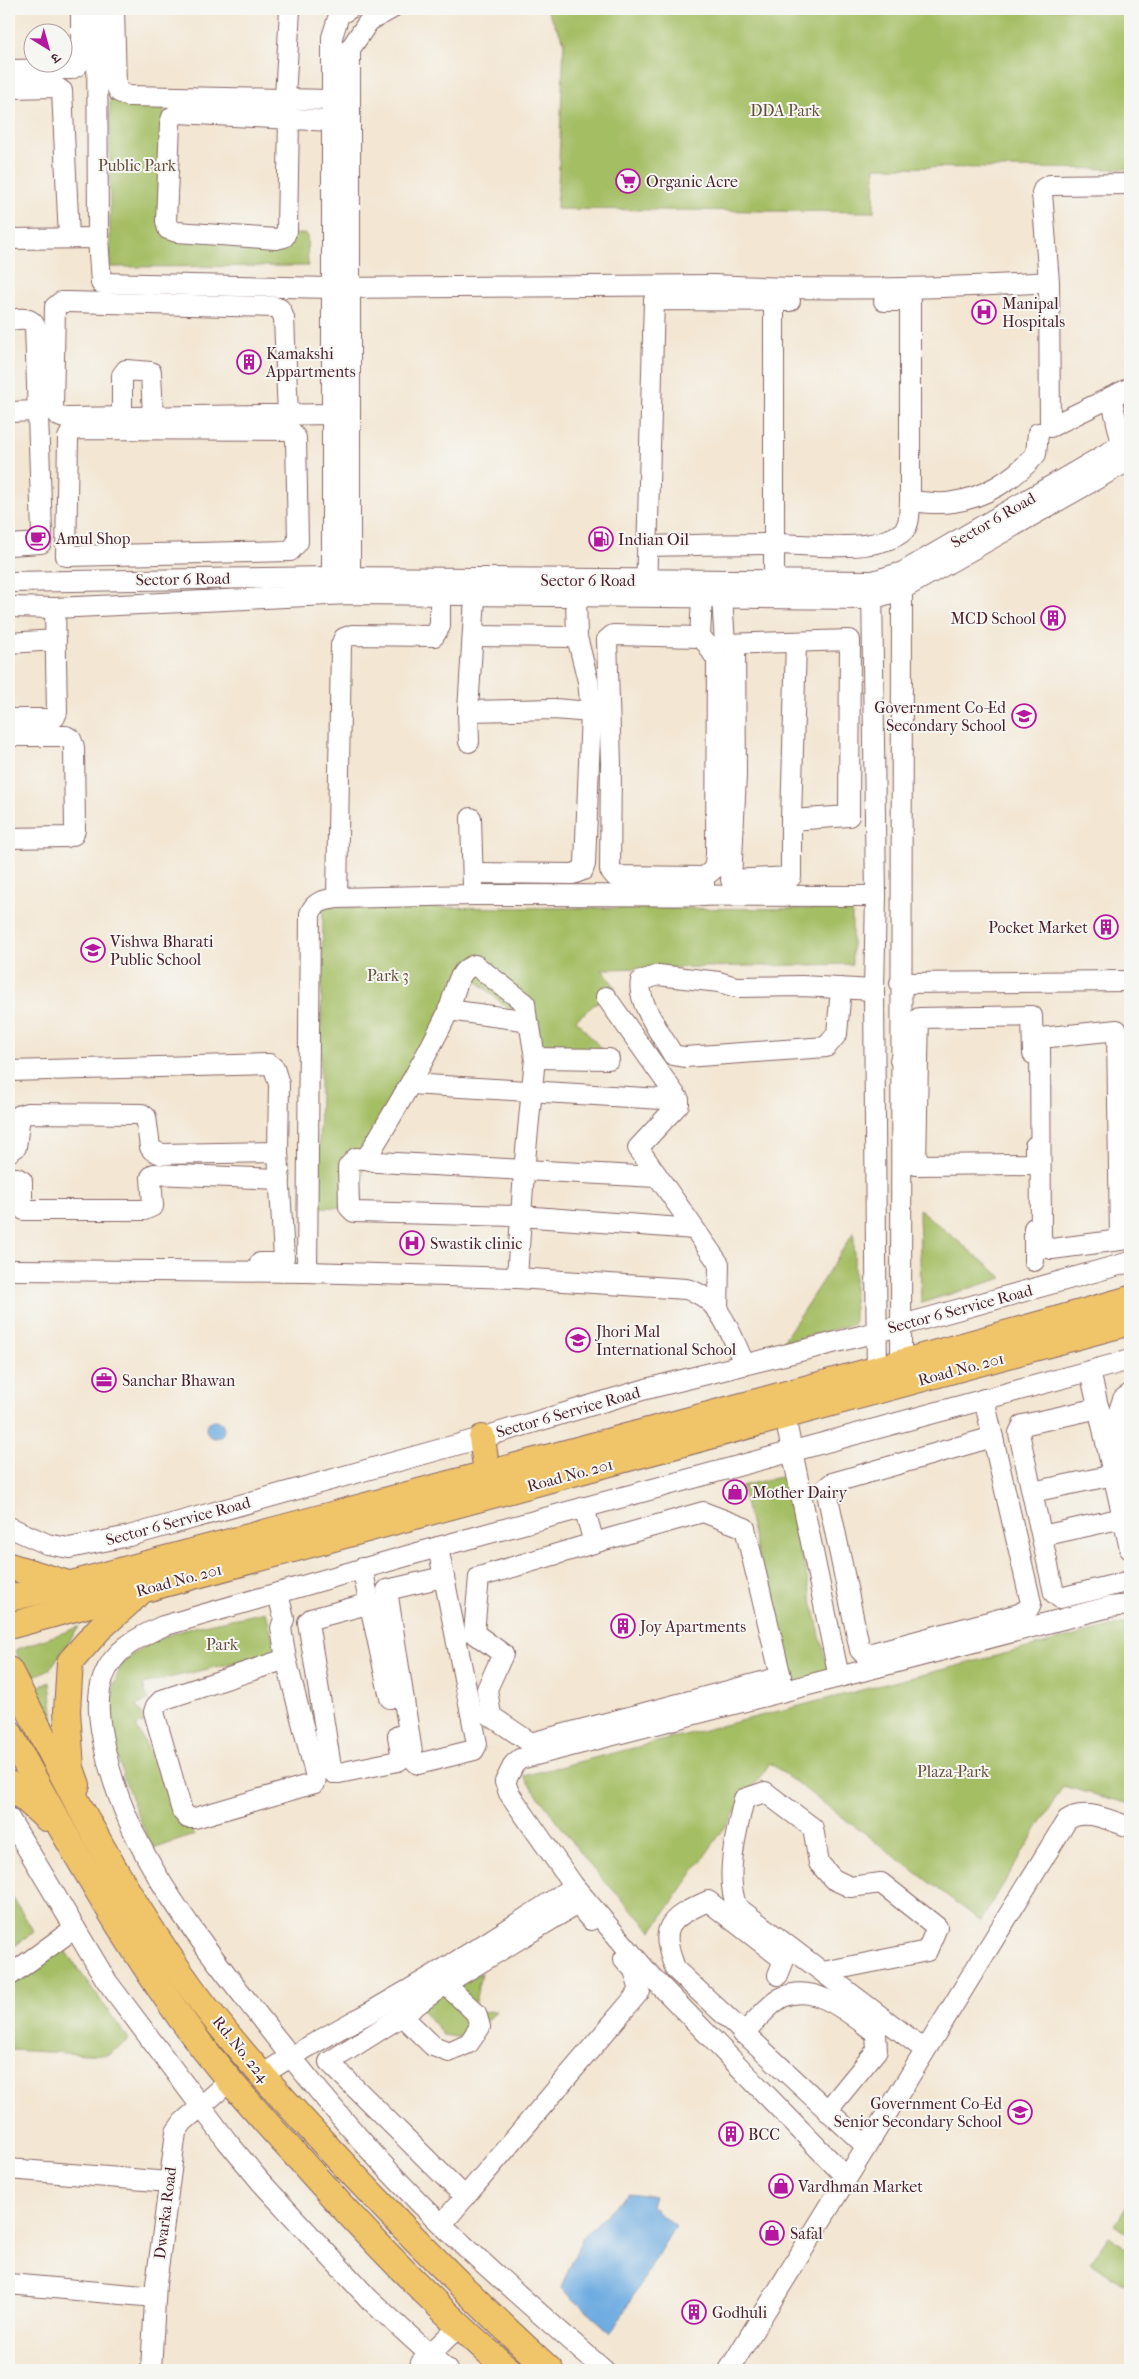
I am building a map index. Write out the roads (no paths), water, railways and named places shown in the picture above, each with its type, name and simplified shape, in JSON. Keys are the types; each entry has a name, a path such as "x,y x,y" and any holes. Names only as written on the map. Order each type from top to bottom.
{"main road":[{"name":"Road No. 201","path":"9,1626 785,1417 889,1378 1130,1299"},
{"name":"Road No. 201","path":"9,1598 70,1584 754,1401 889,1378 1130,1322"},
{"path":"482,1438 487,1473"},
{"path":"9,1566 70,1584"},
{"path":"91,1826 71,1768 67,1711 70,1662 98,1629 142,1590"},
{"name":"Rd. No. 224","path":"9,1670 75,1801 135,1902 192,1989 262,2074 393,2218 550,2370"},
{"name":"Rd. No. 224","path":"9,1732 40,1791 114,1919 169,2002 250,2105 371,2240 508,2370"},
{"path":"9,1784 69,1839"}],"street":[{"path":"9,70 71,69 77,66 81,61 81,9"},
{"path":"97,9 98,238 101,283 341,288 713,285 774,288 866,288 971,287 1049,282"},
{"path":"114,9 116,84 119,92 128,96 332,100"},
{"path":"285,98 290,9"},
{"path":"341,586 341,288 332,122 332,37 339,15 349,9"},
{"path":"341,586 332,414 341,288 350,49 369,22 391,9"},
{"path":"9,88 56,87 62,91 69,238"},
{"path":"289,118 287,230 284,236 276,239 176,232 168,229 166,221 170,124 172,117 178,113 289,118 332,122"},
{"path":"1130,184 1050,185 1044,188 1042,193 1049,282 1050,427 1130,388"},
{"path":"9,239 98,238"},
{"path":"647,588 654,300 774,302 910,301 910,501 908,525 901,533 870,544 848,546 773,544 649,546"},
{"path":"288,415 284,318 280,309 275,307 67,302 57,304 55,307 53,407 56,414 66,418 288,415 332,414"},
{"path":"774,302 774,589"},
{"path":"9,320 26,318 33,322 35,326 41,543 9,545"},
{"path":"122,417 122,375 126,370 151,372 152,417"},
{"path":"1111,398 1128,448"},
{"path":"9,412 38,411"},
{"path":"66,556 290,551 298,542 296,438 294,432 290,430 126,429 77,429 71,432 68,438 66,556 68,581"},
{"path":"910,501 952,503 971,498 997,485 1016,474 1036,454 1038,433"},
{"name":"Sector 6 Road","path":"9,582 68,581 341,586 872,590 902,581 1128,448"},
{"path":"902,581 900,983 909,1060 916,1165 1035,1164"},
{"name":"Sector 6 Road","path":"9,607 55,608 341,586 440,596 474,597 576,597 647,588 702,597 722,597 774,589"},
{"path":"872,590 876,896 874,990 877,1332 889,1378"},
{"path":"337,898 341,645 344,638 352,635 434,636 440,626 440,596"},
{"path":"469,742 468,711 474,597"},
{"path":"473,873 573,874 583,870 585,864 591,712 588,681 577,637 576,597"},
{"path":"700,637 702,597"},
{"path":"722,597 726,644 850,640 849,816 791,820"},
{"path":"9,719 49,719 55,717 57,712 55,608"},
{"path":"704,887 714,869 716,855 717,660 700,637 613,635 607,640 611,763 610,870 615,876 704,887 876,896"},
{"path":"473,636 577,637"},
{"path":"9,643 56,640"},
{"path":"735,644 736,775 731,880 791,878 796,642"},
{"path":"468,711 554,709 591,712"},
{"path":"9,736 66,736 71,739 74,747 75,820 73,835 66,837 9,838"},
{"path":"471,818 474,896"},
{"path":"307,1272 310,914 312,907 318,903 337,898 474,896 704,887"},
{"path":"366,1159 410,1084 448,1010 462,972 467,966 475,965 525,1003 526,1021 530,1027 535,1058 524,1171 517,1278"},
{"path":"841,988 837,1034 826,1047 685,1057 673,1055 645,1006 640,987 641,981 658,975 720,982 736,987 802,986 841,988 874,990"},
{"path":"900,983 1130,981"},
{"path":"606,997 679,1100 679,1104 638,1147 656,1176 719,1264 718,1309"},
{"path":"448,1010 526,1021"},
{"path":"889,1378 899,1325 909,1060 919,1018 1032,1016 1035,1164 1034,1261"},
{"path":"1117,1030 1124,1093 1125,1239 1052,1250 1041,1241 1040,1038 1117,1030"},
{"path":"535,1058 610,1059"},
{"path":"9,1071 270,1064 274,1068 279,1084 278,1152 284,1258 279,1263 9,1258"},
{"path":"410,1084 679,1100"},
{"path":"9,1152 16,1147 20,1115 27,1113 142,1114 146,1117 150,1146 152,1150 161,1154 278,1152"},
{"path":"279,1119 308,1118"},
{"path":"656,1176 524,1171 378,1162 356,1158 348,1167 349,1207 354,1212 521,1216 694,1229"},
{"path":"9,1178 17,1178 22,1182 22,1207 24,1210 144,1210 153,1206 151,1177 154,1174 280,1179"},
{"path":"282,1213 307,1212"},
{"name":"Sector 6 Service Road","path":"9,1527 47,1544 69,1548 129,1536 482,1438 646,1389 877,1332 1130,1262"},
{"path":"9,1270 307,1272 517,1278 686,1289 705,1296 718,1309 744,1365"},
{"path":"604,2370 442,2224 340,2116 289,2056 190,1928 139,1842 116,1792 108,1767 99,1714 104,1677 113,1660 125,1646 163,1626 382,1562 1130,1360"},
{"path":"1090,1371 1099,1408 1122,1478"},
{"path":"1130,1394 1123,1399 1118,1414 1123,1518 1130,1549"},
{"path":"984,1399 993,1437 1031,1603 1029,1608 1019,1614 865,1655 860,1650 826,1488 832,1483 993,1437"},
{"path":"1099,1408 1023,1425 1020,1428 1054,1593 1060,1598 1130,1581"},
{"path":"785,1417 839,1677"},
{"path":"1032,1492 1122,1478"},
{"path":"584,1507 594,1543"},
{"path":"846,2176 650,1975 574,1886 509,1793 505,1782 514,1764 520,1759 641,1720 781,1677 745,1528 703,1512 479,1577 474,1633 502,1654 487,1689 491,1716 531,1743 641,1720 839,1677 1109,1607 1130,1605"},
{"path":"1042,1536 1123,1518"},
{"path":"382,1562 388,1588 387,1593 413,1759 418,1764 474,1750 477,1744 438,1547"},
{"path":"362,1568 371,1604 402,1758 398,1761 339,1774 334,1773 331,1768 308,1622 312,1618 371,1604"},
{"path":"388,1588 443,1577"},
{"path":"273,1594 284,1619 280,1628 316,1777 315,1784 195,1818 188,1818 182,1811 154,1712 156,1706 162,1700 286,1659"},
{"path":"822,1972 928,1950 937,1928 881,1883 850,1887 833,1879 819,1863 813,1828 765,1792 744,1799 733,1848 732,1896 736,1907 925,2050"},
{"path":"730,2370 846,2176 1067,1820 1075,1814 1085,1814 1130,1827"},
{"path":"9,1818 74,1928 121,2002 201,2107 260,2181 341,2270 387,2316 425,2362 447,2370"},
{"path":"262,2074 289,2056 374,2010 475,1950 574,1886"},
{"path":"778,1975 784,1960 708,1901 681,1914 669,1928 666,1939 668,1951 676,1970 866,2146"},
{"path":"442,2224 465,2197 640,1991 634,1970 577,1904 446,1984 402,2016 329,2062 465,2197"},
{"path":"9,1976 74,1928"},
{"path":"402,2016 433,2046 449,2052 469,2043 480,2027 476,2012 446,1984"},
{"path":"743,2034 781,1997 796,1992 816,1994 847,2012 876,2033 877,2050 827,2111"},
{"name":"Dwarka Road","path":"151,2370 155,2297 176,2132 179,2125 231,2080"},
{"path":"9,2169 169,2182"},
{"path":"9,2284 155,2297"},
{"path":"425,2362 460,2325"}],"water":[{"path":"215,1420 221,1423 224,1429 221,1435 215,1438 209,1435 206,1429 209,1423"},
{"path":"628,2193 654,2196 651,2206 675,2226 611,2333 561,2288 582,2238"}],"place":[{"name":"Organic Acre","path":"628,181"},
{"name":"Manipal Hospitals","path":"984,312"},
{"name":"Kamakshi Appartments","path":"249,362"},
{"name":"Amul Shop","path":"38,538"},
{"name":"Indian Oil","path":"601,539"},
{"name":"MCD School","path":"1053,618"},
{"name":"Government Co-Ed Secondary School","path":"1024,716"},
{"name":"Pocket Market","path":"1106,927"},
{"name":"Vishwa Bharati Public School","path":"93,950"},
{"name":"Swastik clinic","path":"412,1243"},
{"name":"Jhori Mal International School","path":"578,1340"},
{"name":"Sanchar Bhawan","path":"104,1380"},
{"name":"Mother Dairy","path":"735,1492"},
{"name":"Joy Apartments","path":"623,1626"},
{"name":"Government Co-Ed Senior Secondary School","path":"1020,2112"},
{"name":"BCC","path":"731,2134"},
{"name":"Vardhman Market","path":"781,2186"},
{"name":"Safal","path":"772,2233"},
{"name":"Godhuli","path":"694,2312"}],"park label":[{"name":"DDA Park","path":"785,110"},
{"name":"Public Park","path":"137,165"},
{"name":"Park 3","path":"388,975"},
{"name":"Park","path":"222,1644"},
{"name":"Plaza-Park","path":"953,1771"}]}
